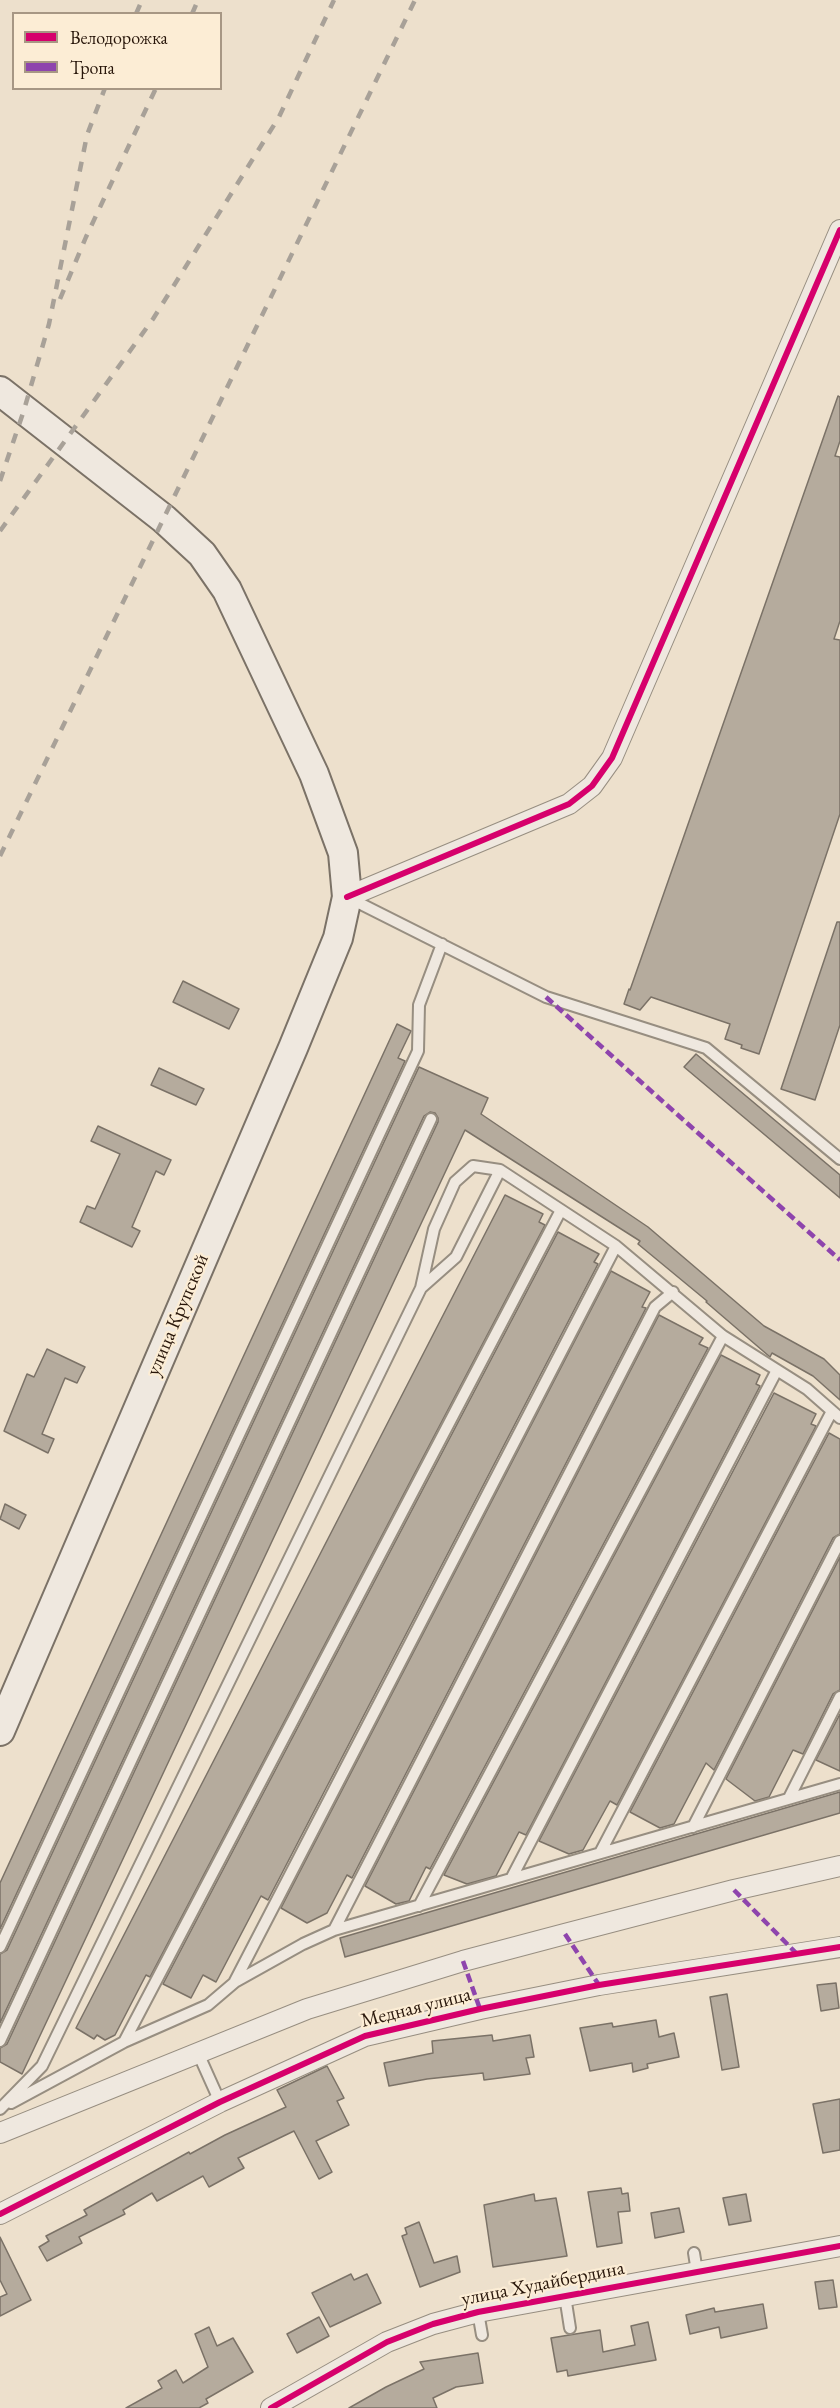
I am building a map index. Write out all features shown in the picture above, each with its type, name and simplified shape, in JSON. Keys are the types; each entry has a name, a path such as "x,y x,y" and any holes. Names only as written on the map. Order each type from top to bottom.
{"main road":[{"name":"улица Крупской","path":"0,391 164,519 202,555 227,590 314,774 343,853 347,897 338,938 293,1048 0,1731"}],"street":[{"path":"347,897 569,804 592,786 612,758 840,230"},
{"path":"0,2133 307,2009 463,1961 734,1890 840,1866"},
{"name":"Медная улица","path":"0,2214 220,2102 365,2036 480,2009 599,1985 840,1947"},
{"name":"улица Худайбердина","path":"271,2408 387,2342 432,2324 478,2312 564,2296 695,2263 840,2246"}],"lane":[{"path":"347,897 546,997 706,1048 840,1159"},
{"path":"0,1947 418,1051 419,1005 442,944"},
{"path":"0,2041 431,1119"},
{"path":"0,2109 42,2066 421,1288 434,1229 455,1182 474,1166 500,1170 616,1246 723,1336 807,1389 836,1414 600,1854"},
{"path":"421,1288 456,1257 500,1170"},
{"path":"124,2042 561,1210"},
{"path":"235,1982 616,1246"},
{"path":"334,1930 655,1307 673,1292"},
{"path":"419,1906 723,1336"},
{"path":"511,1879 777,1370"},
{"path":"693,1827 840,1541"},
{"path":"789,1798 840,1697"},
{"path":"0,2109 124,2042 208,2005 235,1982 303,1944 334,1930 840,1784"},
{"path":"198,2053 220,2102"},
{"path":"564,2296 570,2328"},
{"path":"478,2312 482,2335"}],"building":[{"path":"838,396 840,397 840,441 835,456 840,457 840,621 834,639 840,640 840,814 759,1054 725,1039 730,1024 651,997 640,1010 624,1004"},
{"path":"837,922 840,922 840,1025 815,1100 781,1089"},
{"path":"183,981 239,1009 229,1029 173,1002"},
{"path":"397,1024 411,1031 398,1058 405,1061 0,1929 0,1883"},
{"path":"696,1054 840,1175 840,1198 684,1067"},
{"path":"419,1067 488,1098 481,1114 648,1227 764,1326 824,1359 840,1375 840,1400 813,1376 772,1353 770,1357 638,1244 640,1241 465,1130 22,2074 0,2062 0,2048 7,2044 438,1122 435,1113 430,1112 424,1116 0,2023 0,1954 7,1950"},
{"path":"159,1068 204,1089 196,1105 151,1085"},
{"path":"98,1126 171,1160 164,1175 156,1171 132,1227 140,1231 132,1247 80,1222 87,1206 95,1209 120,1154 91,1141"},
{"path":"505,1195 543,1214 539,1222 545,1225 150,1977 146,1975 115,2035 105,2040 97,2035 94,2039 76,2028"},
{"path":"558,1232 599,1254 594,1262 598,1264 268,1900 261,1896 216,1982 203,1975 191,1998 163,1984"},
{"path":"611,1271 650,1292 642,1307 646,1308 352,1878 347,1875 327,1913 307,1923 281,1908"},
{"path":"659,1315 703,1338 699,1344 708,1348 430,1869 426,1867 409,1901 396,1904 365,1886"},
{"path":"47,1349 85,1367 77,1383 65,1378 42,1434 54,1439 48,1453 4,1431 27,1374 34,1377"},
{"path":"721,1355 760,1375 756,1384 760,1386 526,1835 519,1832 496,1876 467,1884 444,1875"},
{"path":"774,1393 816,1414 811,1424 816,1426 617,1805 610,1801 583,1850 569,1854 539,1841"},
{"path":"829,1433 840,1439 840,1534 833,1538 714,1770 706,1763 674,1824 660,1828 630,1812"},
{"path":"5,1504 26,1515 19,1529 0,1519"},
{"path":"840,1557 840,1690 833,1694 803,1754 793,1750 769,1797 755,1801 726,1779"},
{"path":"840,1714 840,1771 816,1760"},
{"path":"840,1792 840,1813 345,1957 340,1938"},
{"path":"836,1983 839,2008 821,2011 817,1985"},
{"path":"727,1994 739,2067 722,2070 710,1997"},
{"path":"656,2020 659,2037 674,2033 679,2057 647,2064 648,2068 633,2072 632,2063 590,2071 580,2028 612,2023 613,2027"},
{"path":"492,2035 493,2041 530,2035 534,2057 526,2058 530,2074 484,2080 483,2073 389,2086 384,2063 433,2053 432,2041"},
{"path":"327,2066 344,2098 337,2101 349,2125 316,2141 332,2172 319,2179 294,2131 238,2158 244,2168 209,2187 203,2176 157,2201 152,2193 123,2210 125,2214 79,2237 82,2243 47,2261 39,2247 49,2241 46,2236 87,2215 84,2210 189,2152 190,2154 286,2107 277,2090"},
{"path":"840,2099 840,2150 823,2153 813,2104"},
{"path":"621,2188 622,2194 628,2193 630,2211 618,2212 622,2243 597,2247 588,2192"},
{"path":"534,2194 535,2201 556,2198 567,2256 493,2267 484,2205"},
{"path":"746,2194 751,2221 729,2225 723,2198"},
{"path":"679,2208 684,2232 655,2238 651,2213"},
{"path":"419,2222 434,2263 457,2256 460,2272 420,2287 402,2236 407,2234 405,2228"},
{"path":"0,2237 31,2300 0,2316 0,2297 7,2294 0,2280"},
{"path":"351,2274 354,2280 367,2274 381,2303 330,2327 312,2293"},
{"path":"833,2280 837,2307 819,2309 815,2282"},
{"path":"763,2304 767,2328 721,2338 719,2327 690,2334 686,2315 714,2308 715,2312"},
{"path":"319,2317 329,2336 297,2353 287,2334"},
{"path":"648,2322 656,2360 568,2376 567,2370 557,2372 551,2338 600,2330 603,2352 635,2345 631,2326"},
{"path":"209,2327 217,2346 233,2338 253,2372 206,2399 208,2403 199,2408 126,2408 162,2388 158,2381 176,2370 183,2383 208,2367 195,2334"},
{"path":"478,2353 483,2383 456,2387 433,2398 437,2408 349,2408 424,2369 420,2362"}],"railway":[{"path":"137,12 142,0"},
{"path":"193,12 198,0"},
{"path":"0,531 153,319 279,117 334,0"},
{"path":"0,856 415,0"},
{"path":"0,481 49,324 87,135 104,90"},
{"path":"60,299 86,237 155,90"}],"marked path":[{"path":"546,997 840,1260"},
{"path":"734,1890 798,1955"},
{"path":"565,1934 599,1985"},
{"path":"463,1961 480,2009"}],"cycle path":[{"path":"347,897 569,804 592,786 612,758 840,230"},
{"path":"0,2214 220,2102 365,2036 480,2009 599,1985 840,1947"},
{"path":"271,2408 387,2342 433,2324 478,2312 840,2246"}]}
